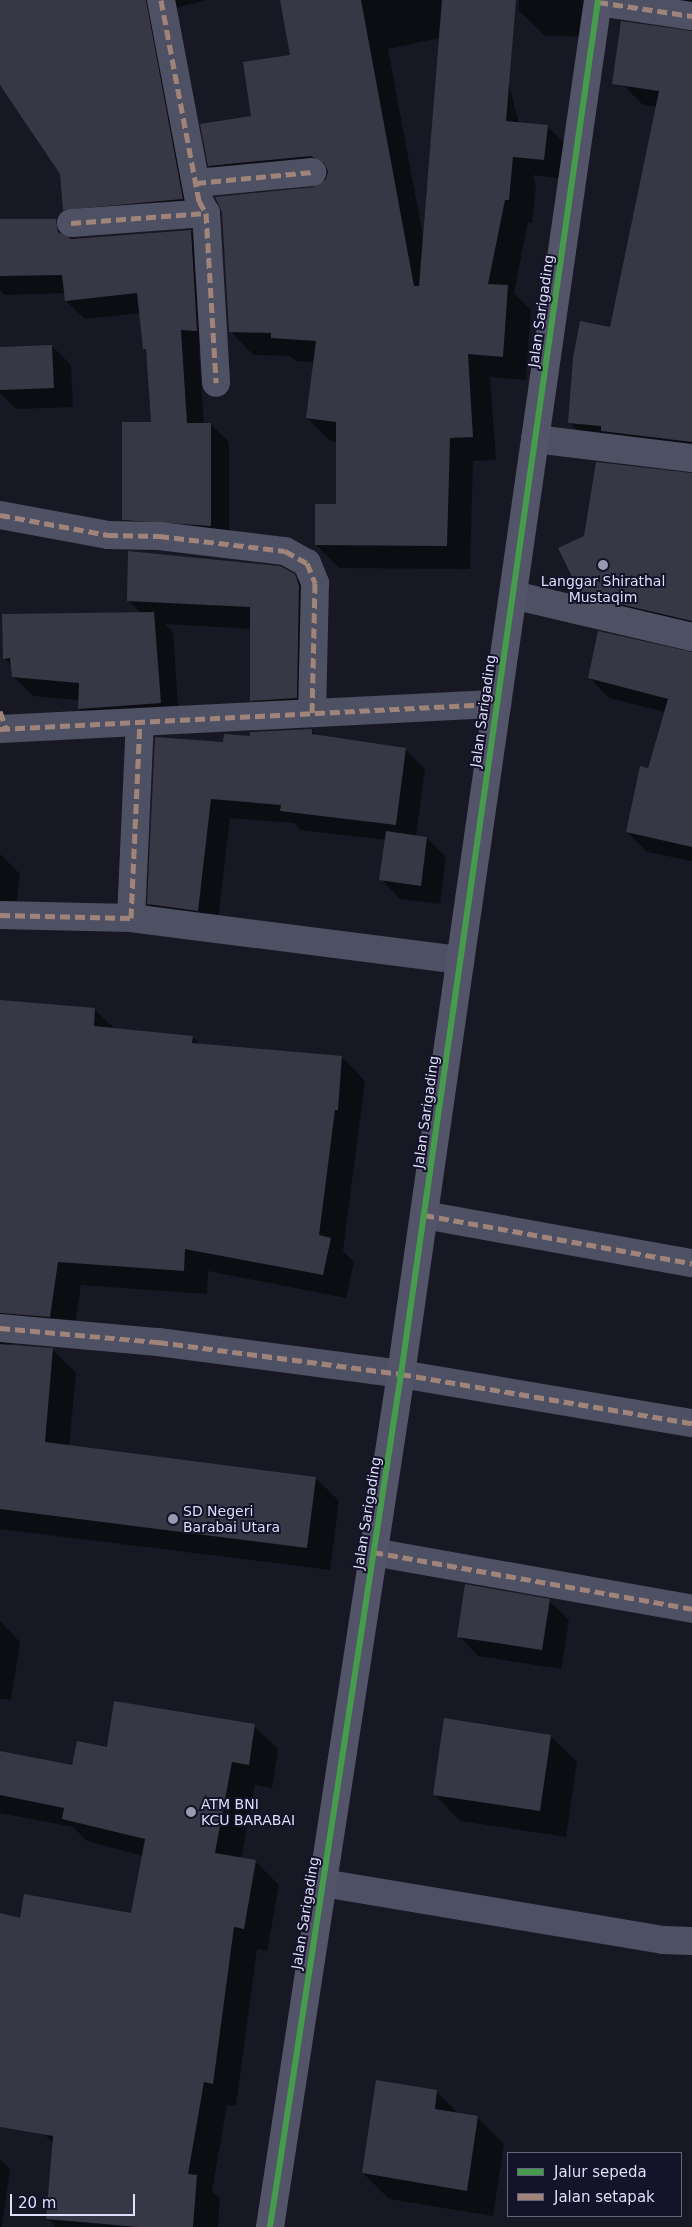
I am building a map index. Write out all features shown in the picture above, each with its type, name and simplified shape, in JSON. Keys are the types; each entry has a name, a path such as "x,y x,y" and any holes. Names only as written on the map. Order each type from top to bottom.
{"street":[{"path":"161,0 196,183 206,213 216,383"},
{"path":"598,1 692,16"},
{"name":"Jalan Sarigading","path":"270,2227 401,1374 598,1"},
{"path":"196,183 312,172"},
{"path":"71,223 206,213"},
{"path":"535,439 692,458"},
{"path":"0,515 108,535 159,536 285,551 306,563 315,583 312,713"},
{"path":"513,595 692,637"},
{"path":"2,723 140,722 497,704"},
{"path":"131,918 140,722"},
{"path":"0,915 131,918 460,960"},
{"path":"424,1215 692,1262"},
{"path":"0,1328 158,1342 401,1374 692,1423"},
{"path":"373,1552 692,1609"},
{"path":"323,1882 663,1940 692,1941"}],"building":[{"path":"0,0 146,0 183,199 63,210 60,174 0,85"},
{"path":"280,0 361,0 414,286 419,286 442,0 516,0 506,121 548,125 544,160 513,157 509,200 505,200 488,284 508,285 503,357 468,354 473,437 450,438 447,546 315,545 315,504 336,504 336,422 306,418 316,341 271,338 271,333 229,332 222,212 215,197 314,187 326,179 328,171 324,163 311,156 208,166 200,124 251,116 243,62 290,55"},
{"path":"621,21 692,31 692,442 601,431 601,426 568,423 573,358 580,321 610,327 659,91 612,84"},
{"path":"0,219 56,219 58,232 72,239 191,230 197,331 181,330 187,423 211,423 211,526 122,520 122,422 151,422 146,349 143,349 137,293 65,301 62,275 0,276"},
{"path":"52,345 54,388 0,390 0,347"},
{"path":"596,462 692,473 692,621 581,595 558,548 584,536"},
{"path":"128,551 280,566 295,574 299,586 297,698 250,701 250,607 127,601"},
{"path":"154,612 161,703 78,709 79,683 12,677 10,658 3,659 2,614"},
{"path":"598,631 692,652 692,847 626,832 640,766 648,768 668,699 588,678"},
{"path":"312,729 312,734 406,748 396,825 280,811 281,805 211,799 198,911 147,904 155,737 223,742 224,734 250,736 250,732"},
{"path":"386,831 427,837 421,886 379,880"},
{"path":"0,1000 95,1008 94,1026 193,1036 192,1043 342,1056 338,1110 335,1110 319,1235 331,1238 323,1275 185,1249 184,1271 58,1262 50,1317 0,1313"},
{"path":"0,1344 53,1348 45,1442 316,1477 307,1548 0,1509"},
{"path":"465,1584 550,1599 542,1650 457,1637"},
{"path":"114,1701 255,1724 249,1765 232,1762 215,1853 256,1860 244,1929 234,1927 213,2084 204,2082 188,2174 197,2175 193,2227 138,2227 46,2219 53,2136 0,2127 0,1913 20,1918 24,1894 131,1913 145,1839 62,1819 64,1808 0,1795 0,1751 72,1765 77,1741 107,1747"},
{"path":"444,1718 551,1735 540,1811 433,1795"},
{"path":"376,2080 437,2090 435,2109 478,2116 467,2191 362,2173"}],"marked path":[{"path":"161,0 199,201 206,213 216,383"},
{"path":"598,2 692,16"},
{"path":"196,183 312,172"},
{"path":"71,223 206,213"},
{"path":"0,515 108,535 159,536 285,551 307,563 315,583 312,713"},
{"path":"0,729 497,704"},
{"path":"0,711 6,728"},
{"path":"0,915 131,918 140,722"},
{"path":"424,1215 692,1263"},
{"path":"0,1328 158,1342 401,1374 692,1423"},
{"path":"373,1552 692,1609"}],"cycle path":[{"path":"270,2227 401,1374 598,0"}],"place":[{"name":"Langgar Shirathal Mustaqim","path":"603,565"},
{"name":"SD Negeri Barabai Utara","path":"173,1519"},
{"name":"ATM BNI KCU BARABAI","path":"191,1812"}]}
